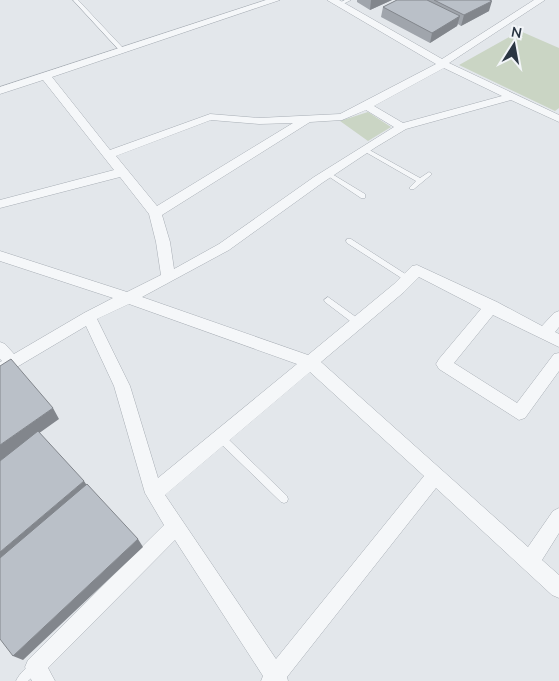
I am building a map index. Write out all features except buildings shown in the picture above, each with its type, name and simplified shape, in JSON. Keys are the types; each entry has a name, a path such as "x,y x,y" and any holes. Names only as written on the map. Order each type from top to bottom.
{"street":[{"path":"0,91 275,0"},
{"path":"107,155 210,117 259,120 342,117 366,106 443,63 540,0"},
{"path":"336,2 443,63 559,119"},
{"path":"45,76 155,213 163,242 168,278"},
{"path":"0,348 6,366 89,318 168,278 224,247 327,173 402,127 512,97"},
{"path":"366,106 402,127"},
{"path":"155,213 307,119"},
{"path":"0,204 124,172"},
{"path":"0,256 129,298 310,362 559,588"},
{"path":"154,493 417,270 559,341"},
{"path":"492,306 444,364 519,413 559,359"},
{"path":"545,333 559,317"},
{"path":"89,318 122,386 154,493 274,679 435,476"},
{"path":"530,561 559,517"},
{"path":"40,674 176,526"}],"lane":[{"path":"75,0 122,50"},
{"path":"336,2 349,0"},
{"path":"364,149 421,180"},
{"path":"327,173 364,196"},
{"path":"412,188 429,174"},
{"path":"349,241 408,279"},
{"path":"328,300 357,322"},
{"path":"220,437 284,499"},
{"path":"21,681 40,674"}],"green space":[{"path":"520,31 559,48 559,108 555,111 459,65"},
{"path":"368,112 391,127 368,141 340,121"}]}
